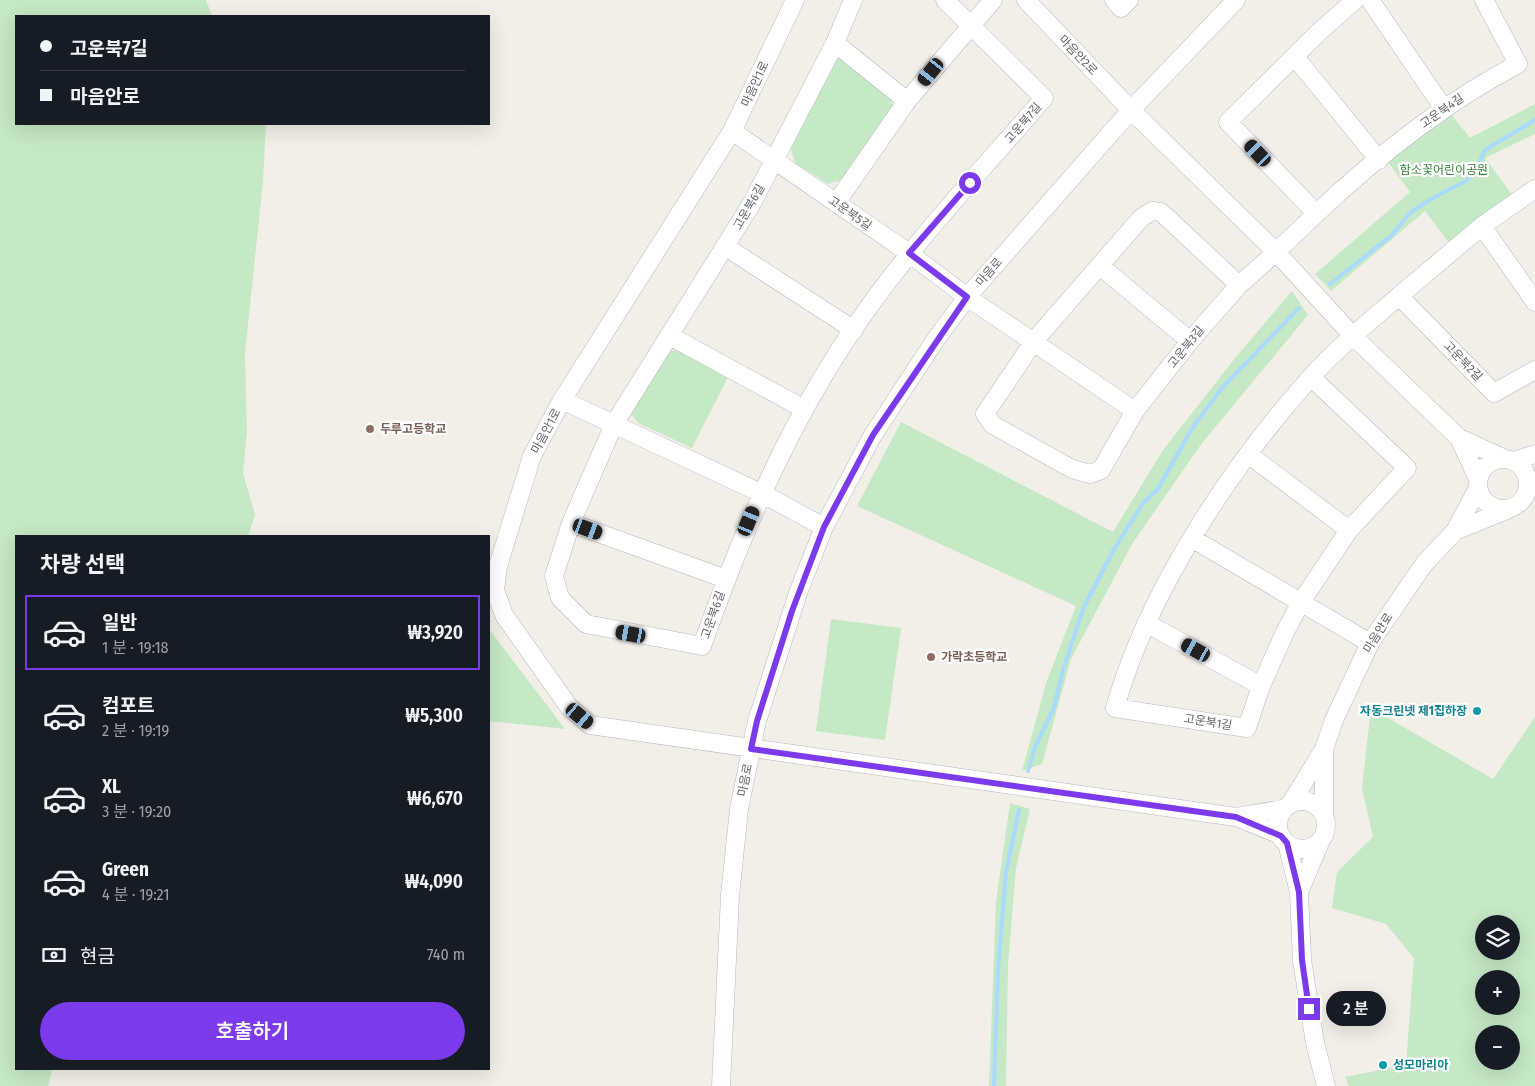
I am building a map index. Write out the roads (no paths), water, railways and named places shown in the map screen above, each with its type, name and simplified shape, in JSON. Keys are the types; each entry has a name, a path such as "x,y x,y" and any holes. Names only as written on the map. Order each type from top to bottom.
{"street":[{"name":"마음안1로","path":"794,0 732,131 562,400 532,456 498,566 494,590 504,615 569,707 590,725 1236,817"},
{"path":"775,161 835,43 853,0"},
{"name":"고운북7길","path":"909,253 1044,98 945,0"},
{"path":"836,203 907,101 994,0"},
{"name":"마음안2로","path":"1026,0 1131,110 1277,253 1353,336 1459,438"},
{"path":"1114,0 1121,8 1129,0"},
{"name":"마음로","path":"721,1086 730,896 739,809 757,721 792,611 824,527 873,435 967,297 1131,110 1236,0"},
{"path":"1316,214 1228,122 1355,0"},
{"path":"1370,0 1444,109"},
{"name":"고운북4길","path":"1239,285 1277,253 1316,214 1412,132 1479,84 1518,64 1484,0"},
{"path":"835,43 907,101"},
{"path":"1295,57 1379,160"},
{"name":"고운북5길","path":"732,131 909,253 967,297 1034,340 1135,411"},
{"name":"고운북6길","path":"775,161 726,247 614,424 571,522 554,576 560,598 586,624 702,646 726,579 761,493 804,409 854,330 909,253"},
{"path":"1353,336 1482,226 1535,189"},
{"name":"고운북3길","path":"1152,211 1161,212 1239,285 1190,341 1135,411 1101,470 1090,474 1072,469 993,425 985,414 1034,340 1141,218 1152,211"},
{"path":"1482,226 1535,302"},
{"path":"726,247 854,330"},
{"path":"1100,266 1190,341"},
{"name":"고운북2길","path":"1399,296 1494,393 1535,370"},
{"path":"670,336 804,409"},
{"name":"고운북1길","path":"1311,377 1407,468 1349,530 1302,602 1285,632 1261,686 1247,728 1115,708 1126,670 1146,623 1172,573 1193,539 1248,454 1311,377 1353,336"},
{"path":"562,400 761,493 824,527"},
{"path":"1455,531 1520,504 1531,487 1524,470 1509,460 1459,438"},
{"path":"1459,438 1485,502 1491,507 1507,510"},
{"path":"1248,454 1349,530"},
{"path":"1455,531 1478,484 1481,472 1491,462 1535,454"},
{"path":"571,522 726,579"},
{"name":"마음안로","path":"1324,749 1334,720 1370,643 1424,564 1455,531"},
{"path":"1193,539 1370,643"},
{"path":"1146,623 1261,686"},
{"path":"1324,749 1278,822 1299,892 1302,960 1315,1043 1326,1086"},
{"path":"1299,892 1326,827 1324,814 1324,749"},
{"path":"1236,817 1306,801 1313,803 1324,814"},
{"path":"1236,817 1300,848 1315,845 1321,840"}],"waterway":[{"path":"1330,284 1391,236 1411,212 1466,181 1477,168 1485,150 1535,120"},
{"path":"1028,771 1035,747 1054,708 1063,670 1083,609 1113,551 1143,503 1158,489 1191,430 1222,388 1299,308"},
{"path":"994,1086 998,969 1006,872 1019,810"}],"place":[{"name":"두루고등학교","path":"370,429"},
{"name":"가락초등학교","path":"931,657"},
{"name":"자동크린넷 제1집하장","path":"1477,711"},
{"name":"성모마리아","path":"1383,1065"}],"park label":[{"name":"함소꽃어린이공원","path":"1444,170"}]}
